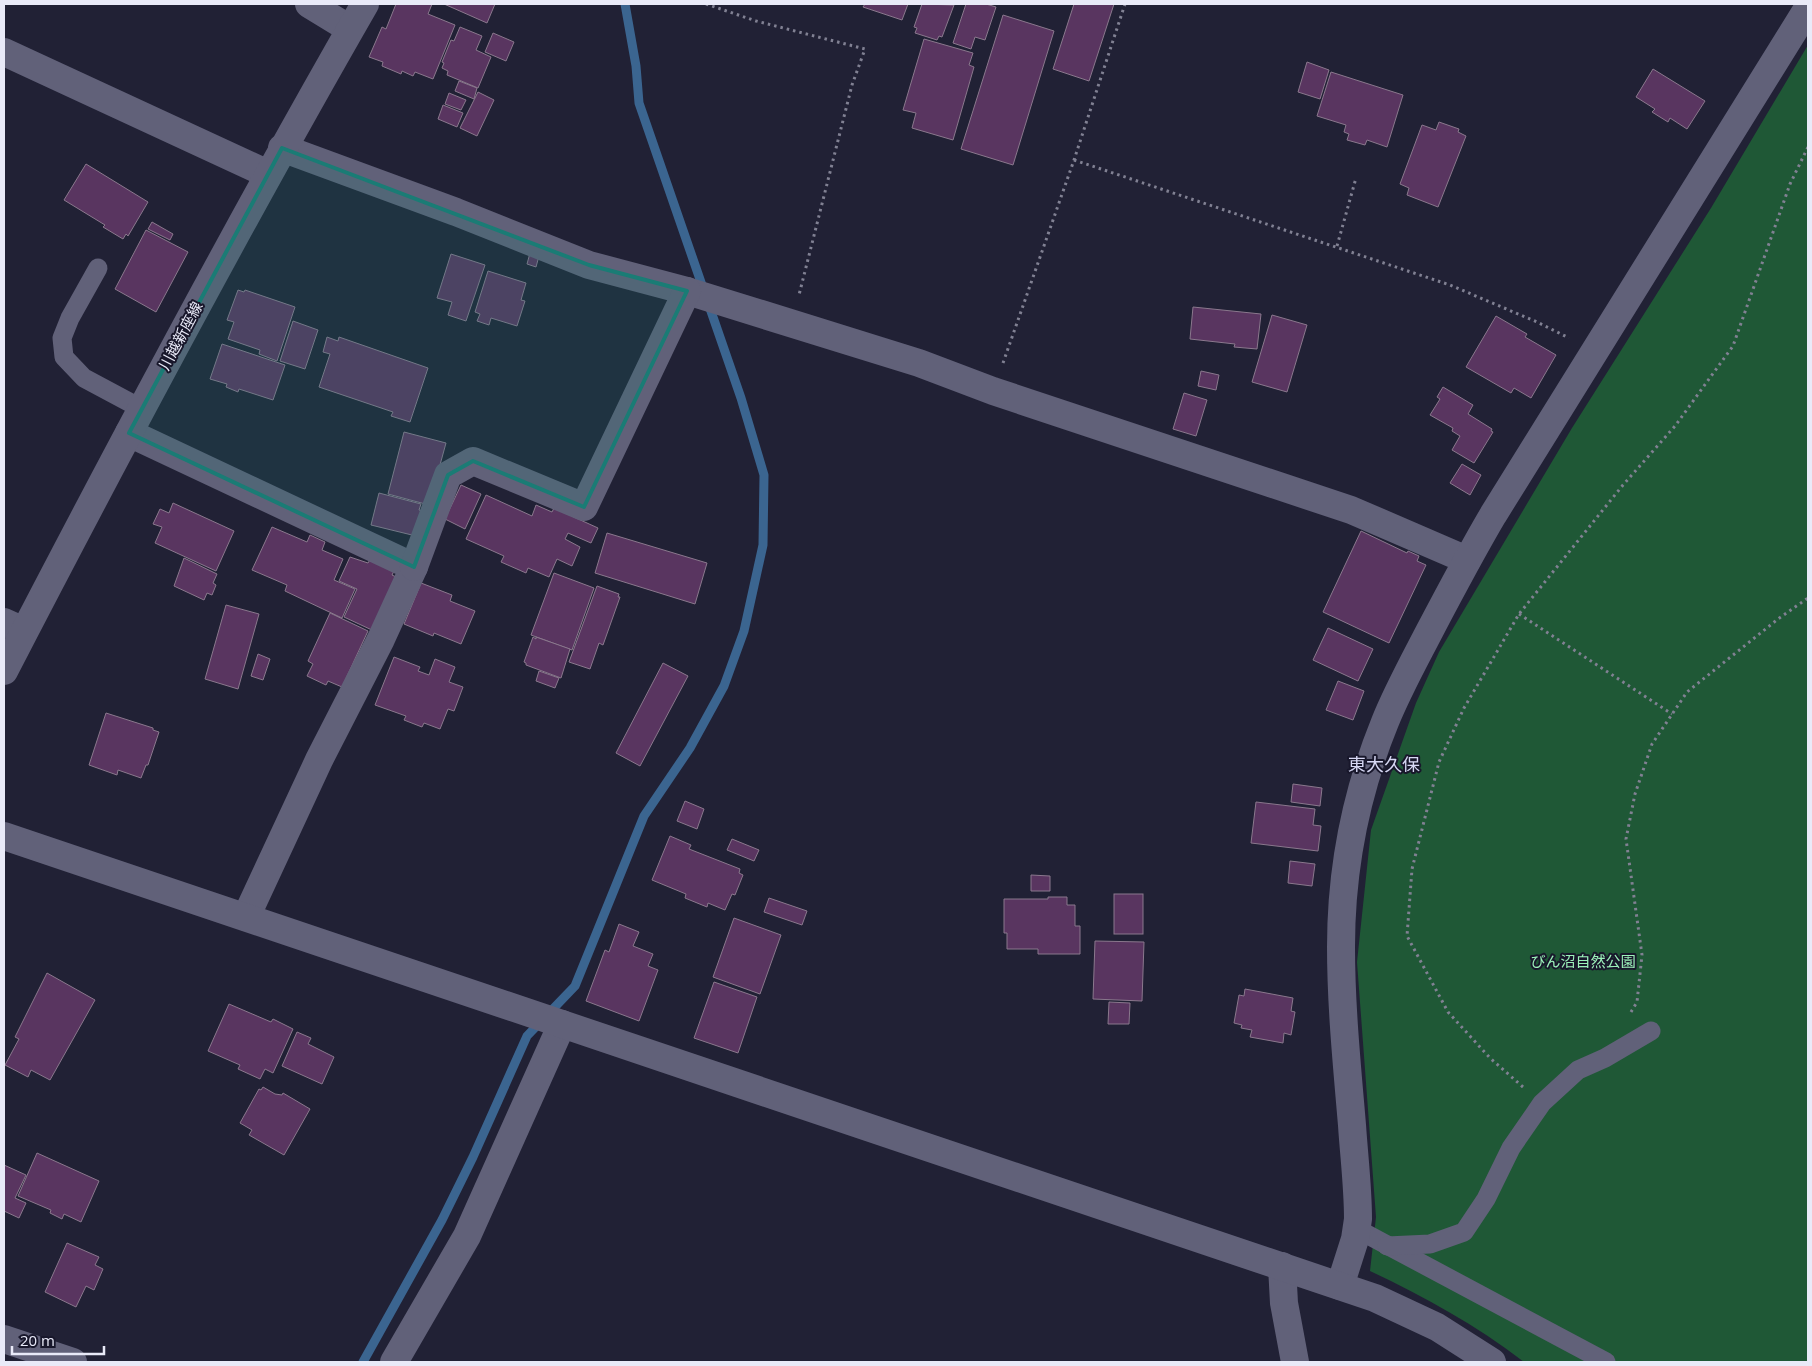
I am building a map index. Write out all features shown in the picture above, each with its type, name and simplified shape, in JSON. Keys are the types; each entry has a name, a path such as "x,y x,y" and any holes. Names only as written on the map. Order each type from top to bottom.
{"street":[{"path":"309,4 350,29"},
{"name":"川越新座線","path":"4,671 14,626 129,434 282,148 365,4"},
{"path":"1340,1286 1357,1229 1358,1196 1348,1086 1341,947 1343,901 1349,854 1360,800 1385,722 1405,679 1467,560 1493,515 1808,8"},
{"path":"4,52 268,174"},
{"path":"282,148 456,212 589,265 687,290 919,363 993,391 1351,510 1467,560"},
{"path":"246,917 319,760 381,639 414,568 448,475 473,461 584,507 687,290"},
{"path":"129,434 414,568"},
{"path":"4,836 1375,1298 1437,1327 1492,1362"},
{"path":"394,1362 467,1236 562,1024"},
{"path":"1282,1266 1284,1303 1295,1362"},
{"path":"4,1339 73,1362"}],"lane":[{"path":"98,268 70,318 62,338 64,358 84,378 142,409"},
{"path":"1388,1246 1430,1244 1464,1232 1486,1199 1511,1148 1542,1103 1578,1070 1604,1058 1651,1031"},
{"path":"1357,1229 1606,1362"}],"path":[{"path":"706,4 756,21 865,49 852,85 792,322"},
{"path":"993,391 1074,160 1125,4"},
{"path":"1542,1103 1490,1058 1448,1012 1406,936 1412,869 1439,762 1464,708 1519,614 1605,506 1675,426 1733,346 1790,184 1808,147"},
{"path":"1074,160 1450,285 1537,322 1595,352"},
{"path":"1336,246 1356,178"},
{"path":"1628,1018 1637,1002 1642,955 1626,839 1636,794 1652,744 1687,692 1778,619 1808,598"},
{"path":"1519,614 1672,714"}],"highlighted area":[{"path":"282,148 589,265 687,291 584,507 473,461 448,475 414,567 129,433"}],"green space":[{"name":"びん沼自然公園","path":"1808,45 1808,1362 1524,1362 1450,1312 1370,1271 1376,1217 1357,962 1371,830 1416,703 1439,652 1572,428 1711,208"}],"building":[{"path":"396,4 432,4 428,14 455,25 433,79 415,72 413,76 402,71 401,74 382,66 383,62 369,57 382,27 386,29"},
{"path":"444,4 495,4 487,23"},
{"path":"865,4 908,4 902,20 863,7"},
{"path":"922,4 954,5 942,37 939,36 937,40 915,33 917,28 914,27"},
{"path":"966,4 986,4 996,7 985,40 975,37 971,49 953,43"},
{"path":"1074,4 1114,4 1089,81 1053,69"},
{"path":"1003,15 1054,31 1013,165 961,149"},
{"path":"460,27 482,36 476,50 491,57 478,88 447,75 448,71 442,68 444,63 442,62 451,40 454,41"},
{"path":"493,33 514,42 506,61 485,52"},
{"path":"924,39 973,53 969,65 974,67 953,140 912,128 916,113 903,110"},
{"path":"1307,62 1329,70 1320,99 1298,92"},
{"path":"1653,69 1705,101 1687,129 1670,118 1668,122 1652,112 1655,109 1636,97"},
{"path":"1331,72 1403,95 1387,147 1367,140 1365,145 1347,140 1349,134 1344,132 1346,125 1317,116"},
{"path":"459,81 477,88 474,99 455,91"},
{"path":"478,92 494,100 477,136 460,128"},
{"path":"449,93 466,100 461,110 445,104"},
{"path":"443,105 463,113 457,127 438,119"},
{"path":"1439,122 1459,129 1458,132 1466,136 1438,207 1407,195 1409,188 1400,184 1422,125 1436,130"},
{"path":"86,164 148,202 128,236 126,234 123,239 103,227 105,225 64,200"},
{"path":"152,222 173,234 170,240 148,229"},
{"path":"146,230 188,252 156,312 115,289"},
{"path":"530,253 539,256 536,267 527,264"},
{"path":"451,254 485,265 466,321 448,315 452,302 437,298"},
{"path":"488,271 526,283 521,300 525,301 517,326 491,318 489,325 477,321 480,314 475,312"},
{"path":"238,290 244,292 245,290 295,307 277,361 259,354 260,350 228,339 234,322 227,320"},
{"path":"1193,307 1261,314 1257,349 1234,347 1235,344 1190,339"},
{"path":"1272,315 1307,325 1287,392 1252,382"},
{"path":"1496,316 1527,334 1525,337 1556,355 1531,398 1514,388 1511,393 1466,367"},
{"path":"293,321 318,330 305,369 280,361"},
{"path":"327,337 338,341 339,337 428,368 410,422 391,416 393,412 319,387 330,354 323,352"},
{"path":"222,344 285,365 273,400 239,389 238,392 226,387 227,384 210,379"},
{"path":"1201,371 1219,375 1216,390 1198,386"},
{"path":"1443,387 1473,405 1468,414 1492,429 1491,431 1493,432 1474,463 1452,450 1460,436 1452,431 1453,428 1430,415 1440,399 1437,397"},
{"path":"1184,393 1207,400 1196,436 1173,429"},
{"path":"404,432 446,443 429,505 388,494"},
{"path":"1462,464 1481,475 1470,495 1450,483"},
{"path":"461,485 481,494 465,529 445,519"},
{"path":"379,493 421,504 419,510 423,511 416,536 371,525"},
{"path":"486,495 532,516 536,505 552,512 554,508 598,528 591,543 568,533 565,539 580,547 572,566 557,559 549,577 528,568 526,573 501,562 504,556 466,539"},
{"path":"173,503 234,531 216,571 155,543 162,527 153,524 160,509 169,513"},
{"path":"272,527 307,542 310,535 325,542 322,550 343,559 334,580 355,589 342,618 285,591 287,585 252,570"},
{"path":"1361,531 1407,553 1408,551 1419,556 1417,561 1426,565 1389,643 1323,612"},
{"path":"607,533 707,563 695,604 595,573"},
{"path":"350,557 368,563 371,558 395,569 392,575 398,578 374,631 344,617 357,589 339,581"},
{"path":"184,558 217,574 213,583 216,585 212,595 207,593 204,600 174,586"},
{"path":"554,573 594,588 572,650 531,635"},
{"path":"421,583 452,595 450,601 475,611 461,644 434,633 433,636 404,624"},
{"path":"597,586 619,594 618,597 620,597 603,645 599,643 590,669 569,662"},
{"path":"226,605 259,614 238,689 205,679"},
{"path":"330,613 368,631 342,687 328,681 326,685 307,676 313,664 308,661"},
{"path":"1328,628 1373,649 1358,681 1313,660"},
{"path":"533,637 570,649 561,678 526,665 524,662"},
{"path":"258,654 270,659 263,680 251,676"},
{"path":"394,657 420,667 418,671 429,675 435,659 455,667 449,682 463,687 454,711 448,709 440,729 424,723 422,727 404,720 406,716 375,705"},
{"path":"663,663 688,676 640,766 616,753"},
{"path":"539,671 559,678 555,688 536,681"},
{"path":"1338,681 1364,691 1353,720 1326,710"},
{"path":"106,713 153,728 153,730 159,732 148,765 146,765 141,778 118,770 117,775 89,765"},
{"path":"1293,784 1322,788 1320,806 1291,802"},
{"path":"685,801 704,809 697,829 677,821"},
{"path":"1256,802 1315,809 1313,825 1321,826 1318,851 1251,843"},
{"path":"670,836 691,845 689,849 740,869 739,873 743,875 735,895 732,894 725,910 708,903 707,907 685,898 686,894 652,880"},
{"path":"732,839 759,850 754,861 727,850"},
{"path":"1290,861 1315,864 1312,886 1288,883"},
{"path":"1031,875 1050,876 1050,891 1031,891"},
{"path":"1114,894 1143,894 1143,934 1114,934"},
{"path":"1048,897 1067,897 1067,905 1075,905 1075,926 1080,926 1080,954 1038,954 1038,949 1007,949 1007,933 1004,933 1004,899 1048,899"},
{"path":"769,898 807,911 802,925 764,912"},
{"path":"734,918 781,935 760,994 713,977"},
{"path":"619,924 639,932 633,946 653,954 648,966 658,970 639,1021 586,1001 605,950 609,952"},
{"path":"1095,941 1144,942 1142,1001 1093,999"},
{"path":"47,973 95,1000 50,1080 31,1070 28,1077 5,1065 19,1039 15,1037"},
{"path":"714,982 757,997 738,1053 694,1038"},
{"path":"1245,989 1293,998 1291,1011 1295,1012 1291,1035 1284,1033 1283,1043 1250,1037 1252,1030 1241,1028 1242,1025 1234,1023 1239,995 1244,996"},
{"path":"1109,1002 1130,1003 1129,1024 1108,1024"},
{"path":"229,1004 271,1022 273,1019 293,1029 273,1073 265,1069 260,1079 238,1069 240,1065 208,1051"},
{"path":"297,1032 311,1038 308,1044 334,1057 322,1084 282,1066"},
{"path":"263,1087 275,1094 282,1095 283,1093 310,1109 284,1155 249,1135 252,1130 240,1123 259,1089 261,1090"},
{"path":"37,1153 99,1181 81,1222 64,1214 62,1219 50,1213 51,1210 18,1196"},
{"path":"4,1165 26,1175 15,1198 26,1203 19,1218 4,1211"},
{"path":"67,1243 99,1257 95,1265 103,1269 94,1290 86,1286 76,1307 45,1292"}],"waterway":[{"path":"363,1362 442,1220 473,1157 527,1036 575,986 644,816 690,748 724,686 744,631 763,545 764,475 741,398 639,103 636,66 625,4"}],"district":[{"name":"東大久保","path":"1384,765"}]}
